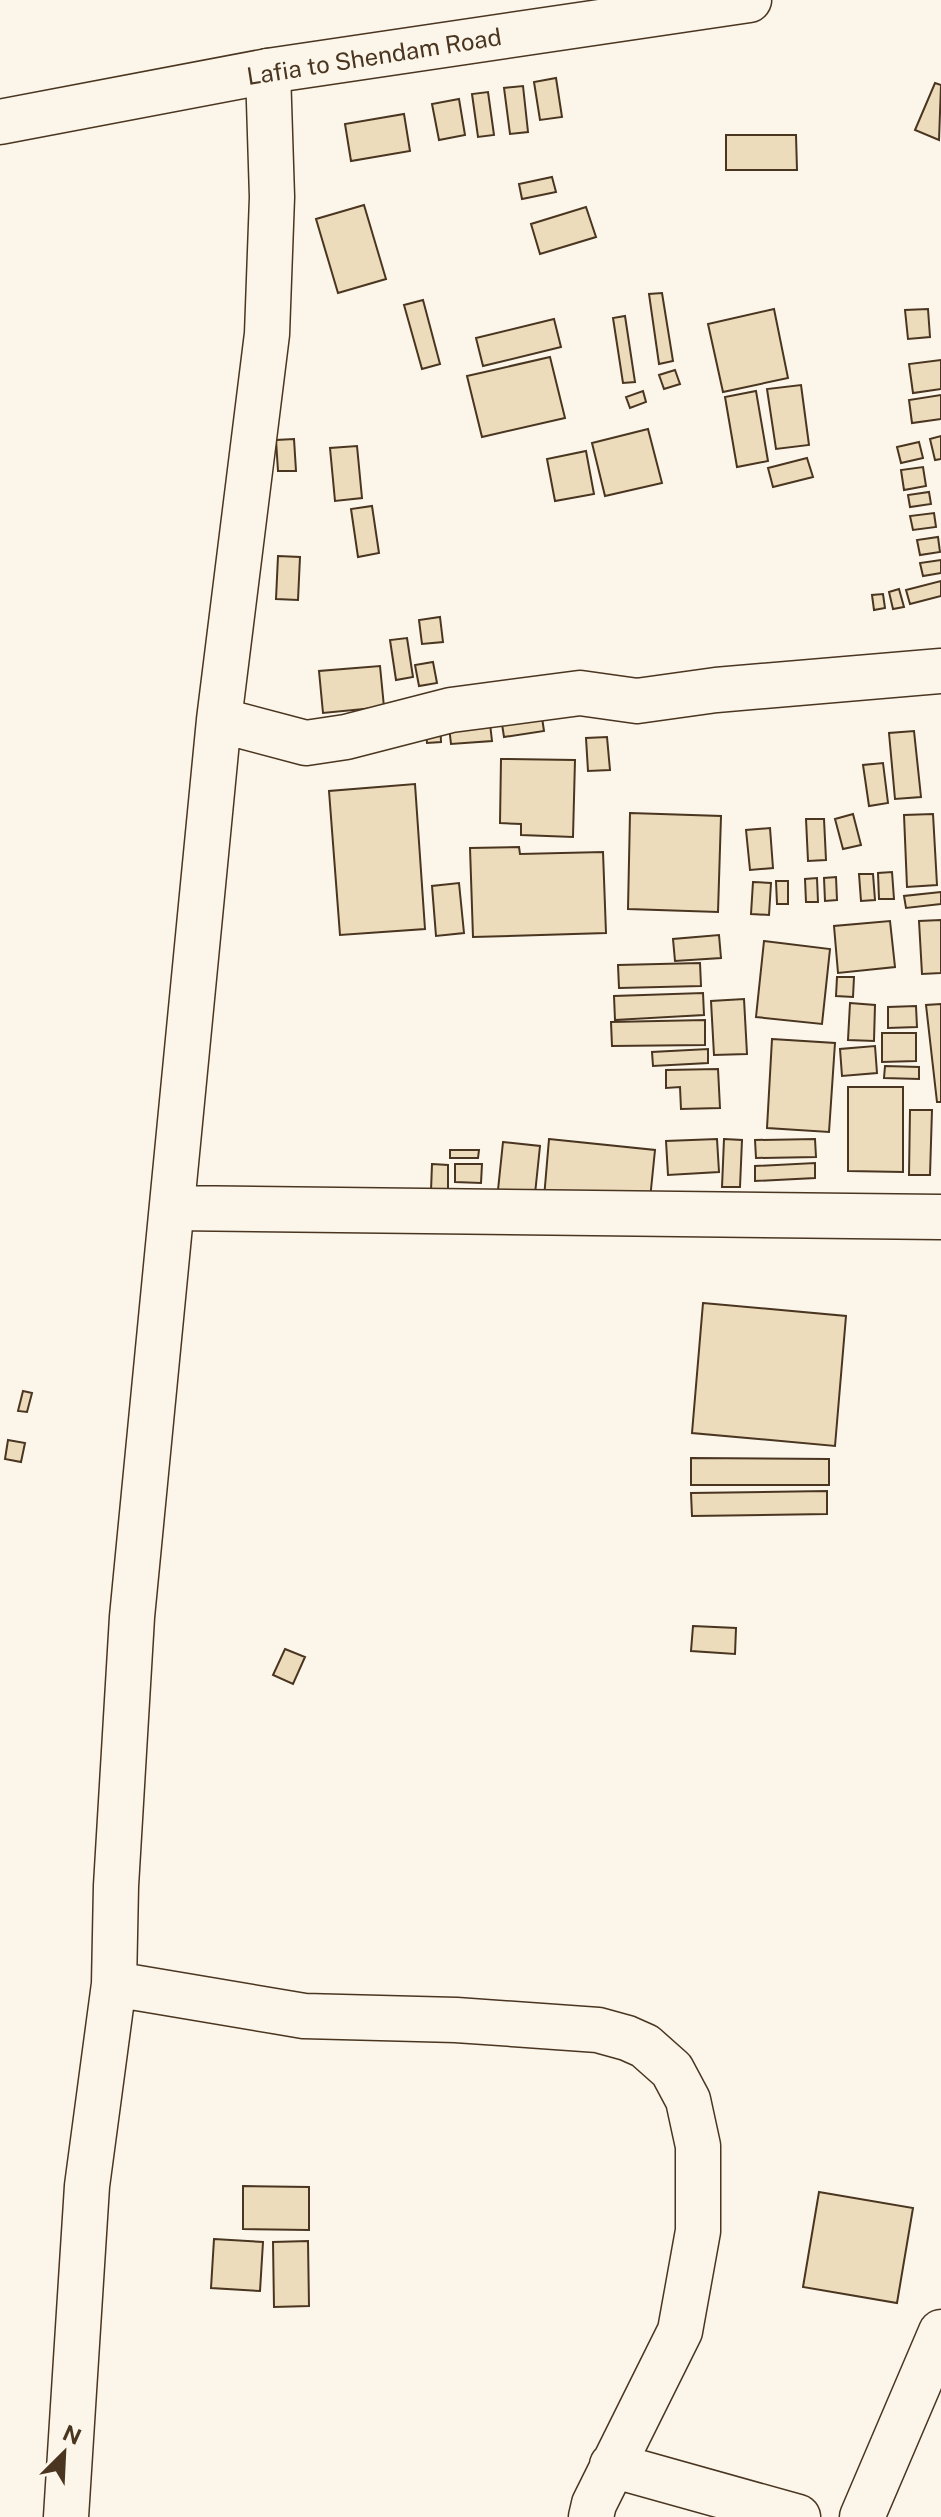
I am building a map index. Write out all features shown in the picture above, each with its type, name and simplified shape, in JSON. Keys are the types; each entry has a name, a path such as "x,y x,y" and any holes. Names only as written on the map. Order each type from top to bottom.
{"street":[{"name":"Lafia to Shendam Road","path":"0,122 268,71 749,0"},
{"path":"66,2517 87,2186 114,1984 116,1886 132,1617 219,720 267,334 272,197 268,71"},
{"path":"219,720 306,743 346,737 451,710 580,693 637,701 716,690 941,671"},
{"path":"174,1208 941,1217"},
{"path":"114,1984 304,2016 456,2020 598,2030 627,2038 657,2055 672,2070 688,2100 698,2146 698,2231 680,2331 612,2465 591,2517"},
{"path":"862,2517 941,2332"},
{"path":"612,2465 798,2517"}],"building":[{"path":"556,78 562,117 540,120 534,82"},
{"path":"935,83 941,85 939,140 915,130"},
{"path":"523,86 528,132 510,134 504,88"},
{"path":"488,92 494,135 478,137 472,94"},
{"path":"459,99 465,135 439,140 432,104"},
{"path":"404,114 410,151 351,161 345,124"},
{"path":"726,135 796,135 797,170 726,170"},
{"path":"552,177 556,192 522,199 519,184"},
{"path":"364,205 386,279 338,293 316,219"},
{"path":"586,207 596,237 540,254 531,224"},
{"path":"662,293 673,361 659,364 649,294"},
{"path":"423,300 440,364 422,369 404,305"},
{"path":"774,309 788,378 723,392 708,324"},
{"path":"928,309 930,337 908,339 905,310"},
{"path":"625,316 635,382 623,383 613,318"},
{"path":"554,319 561,347 483,366 476,338"},
{"path":"550,357 565,418 482,437 467,376"},
{"path":"941,360 941,389 913,393 909,364"},
{"path":"675,370 680,384 664,389 659,375"},
{"path":"801,385 809,445 776,449 767,389"},
{"path":"643,391 646,402 630,408 626,397"},
{"path":"756,391 768,461 737,467 725,397"},
{"path":"941,395 941,419 912,423 909,400"},
{"path":"648,429 662,483 605,496 592,443"},
{"path":"941,436 941,459 935,460 930,439"},
{"path":"294,439 296,471 278,471 276,440"},
{"path":"919,442 923,458 901,463 897,447"},
{"path":"357,446 362,498 335,501 330,448"},
{"path":"586,451 594,494 555,501 547,459"},
{"path":"807,458 813,477 773,487 768,468"},
{"path":"923,467 926,486 904,490 901,470"},
{"path":"929,492 931,504 910,507 908,495"},
{"path":"372,506 379,553 358,557 351,509"},
{"path":"934,513 936,527 913,530 910,516"},
{"path":"938,537 940,552 920,555 917,540"},
{"path":"278,556 300,557 298,600 276,599"},
{"path":"941,560 941,573 923,576 920,563"},
{"path":"941,581 941,596 910,604 906,590"},
{"path":"899,589 904,607 893,609 889,592"},
{"path":"883,594 885,608 874,610 872,595"},
{"path":"440,617 443,642 422,644 419,620"},
{"path":"407,638 413,677 396,680 390,640"},
{"path":"433,662 437,683 419,686 415,665"},
{"path":"380,666 384,707 323,713 319,671"},
{"path":"540,704 544,731 504,737 500,711"},
{"path":"489,715 492,741 451,744 448,718"},
{"path":"440,721 441,742 427,743 425,722"},
{"path":"914,731 921,797 895,799 889,733"},
{"path":"607,737 610,770 588,771 586,738"},
{"path":"501,759 575,760 573,837 521,835 521,824 500,823"},
{"path":"883,763 888,803 869,806 863,765"},
{"path":"415,784 425,929 340,935 329,791"},
{"path":"630,813 721,816 718,912 628,909"},
{"path":"853,814 861,845 843,849 835,819"},
{"path":"933,814 937,885 907,887 904,815"},
{"path":"806,819 824,819 826,860 808,861"},
{"path":"770,828 773,868 750,870 746,830"},
{"path":"519,847 520,854 603,852 606,933 473,937 470,848"},
{"path":"892,872 894,899 879,899 878,873"},
{"path":"859,874 873,874 875,900 861,901"},
{"path":"836,877 837,900 825,901 824,878"},
{"path":"817,878 818,902 806,902 805,879"},
{"path":"776,881 788,881 788,904 777,904"},
{"path":"753,882 771,883 769,915 751,914"},
{"path":"459,883 464,933 436,936 432,886"},
{"path":"941,892 941,904 906,908 904,896"},
{"path":"941,920 941,973 922,974 919,921"},
{"path":"890,921 895,967 838,973 834,926"},
{"path":"719,935 721,958 675,961 673,939"},
{"path":"764,941 830,949 822,1024 756,1017"},
{"path":"700,963 701,986 619,988 618,965"},
{"path":"837,977 854,977 853,997 836,996"},
{"path":"703,993 704,1015 615,1020 614,996"},
{"path":"744,999 747,1054 714,1055 711,1001"},
{"path":"850,1003 875,1005 874,1041 848,1040"},
{"path":"941,1004 941,1102 937,1102 926,1005"},
{"path":"916,1006 917,1027 888,1028 888,1007"},
{"path":"705,1020 705,1045 612,1046 611,1022"},
{"path":"882,1033 916,1033 916,1061 882,1062"},
{"path":"772,1039 835,1043 829,1132 767,1128"},
{"path":"875,1046 877,1073 842,1076 840,1049"},
{"path":"708,1049 708,1063 653,1066 652,1052"},
{"path":"885,1066 919,1067 919,1079 884,1078"},
{"path":"718,1069 720,1108 681,1109 680,1087 666,1088 666,1070"},
{"path":"848,1087 903,1087 903,1172 848,1171"},
{"path":"910,1110 932,1110 930,1175 909,1175"},
{"path":"549,1139 655,1150 649,1209 544,1198"},
{"path":"717,1139 719,1172 668,1175 666,1141"},
{"path":"724,1139 742,1140 740,1187 722,1187"},
{"path":"815,1139 816,1157 756,1158 755,1140"},
{"path":"503,1142 540,1146 535,1194 498,1190"},
{"path":"450,1150 479,1150 478,1158 450,1158"},
{"path":"815,1163 815,1178 755,1181 755,1166"},
{"path":"432,1164 448,1165 448,1190 431,1191"},
{"path":"455,1164 482,1164 481,1183 455,1182"},
{"path":"703,1303 846,1316 835,1446 692,1433"},
{"path":"23,1391 32,1393 27,1412 18,1411"},
{"path":"8,1440 25,1443 21,1462 5,1459"},
{"path":"691,1458 829,1459 829,1485 691,1485"},
{"path":"827,1491 827,1514 692,1516 691,1493"},
{"path":"693,1626 736,1628 735,1654 691,1651"},
{"path":"285,1649 305,1657 293,1684 273,1675"},
{"path":"243,2186 309,2187 309,2230 243,2229"},
{"path":"819,2192 913,2208 897,2303 803,2287"},
{"path":"214,2239 263,2242 260,2291 211,2288"},
{"path":"308,2241 309,2306 274,2307 273,2242"}]}
